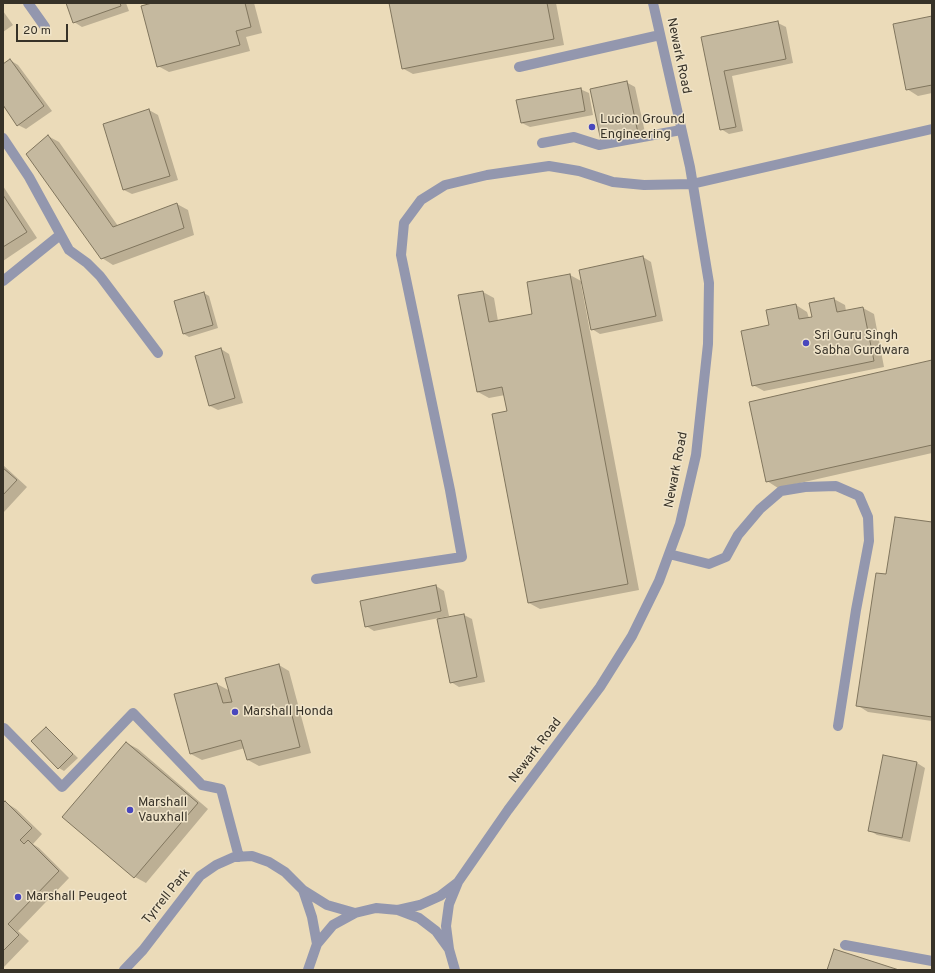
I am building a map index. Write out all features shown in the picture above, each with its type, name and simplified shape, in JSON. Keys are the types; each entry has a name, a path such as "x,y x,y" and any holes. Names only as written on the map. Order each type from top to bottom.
{"street":[{"path":"28,3 45,27"},
{"name":"Newark Road","path":"448,949 446,926 449,904 458,882 489,836 600,687 632,636 659,581 680,524 696,455 708,344 709,283 692,184 653,3"},
{"path":"519,67 660,35"},
{"path":"316,579 462,558 450,490 401,255 404,223 421,200 445,185 487,174 549,166 579,171 613,182 644,184 692,184 932,129"},
{"path":"542,143 574,137 599,145 681,130"},
{"path":"3,138 29,177 69,250 87,263 100,276 158,354"},
{"path":"3,281 60,235"},
{"path":"669,554 709,564 726,558 738,535 760,509 781,491 805,487 836,486 860,496 868,517 869,541 856,610 838,726"},
{"path":"4,728 62,787 133,713 202,785 221,789 239,856"},
{"name":"Tyrrell Park","path":"124,970 143,950 200,876 216,865 234,857 252,856 269,862 285,872 303,890"},
{"name":"Newark Road","path":"398,910 420,905 440,896 458,882"},
{"path":"303,890 327,905 355,913"},
{"path":"303,890 312,916 317,944"},
{"path":"308,970 317,944 333,925 355,913 376,908 398,910 418,918 436,931 448,949 455,970"},
{"path":"846,945 932,962"}],"shaded area":[{"path":"3,3 932,3 932,970 3,970"}],"building":[{"path":"66,3 120,3 121,6 73,23"},
{"path":"152,3 245,3 251,27 236,31 240,45 157,67 141,6"},
{"path":"389,3 547,3 554,39 402,69"},
{"path":"932,16 932,85 906,90 893,24"},
{"path":"778,21 786,59 724,71 736,127 720,130 701,37"},
{"path":"10,59 44,106 17,126 3,105 3,64"},
{"path":"627,81 638,133 601,141 590,89"},
{"path":"581,88 585,111 521,123 516,100"},
{"path":"149,109 170,176 123,190 103,124"},
{"path":"48,135 113,227 177,203 184,228 101,259 26,154"},
{"path":"3,195 27,232 3,247"},
{"path":"643,256 656,316 591,330 579,270"},
{"path":"570,274 628,584 528,603 492,414 507,411 502,387 477,392 458,295 483,291 489,322 532,314 527,282"},
{"path":"204,292 213,325 183,334 174,301"},
{"path":"834,298 837,312 863,307 874,361 752,386 741,331 769,325 766,310 796,304 799,319 812,317 809,303"},
{"path":"221,348 235,398 209,406 195,356"},
{"path":"932,360 932,445 766,482 749,402"},
{"path":"3,468 17,480 3,495"},
{"path":"895,517 932,522 932,717 856,706 876,573 886,574"},
{"path":"436,585 441,611 365,627 360,601"},
{"path":"464,614 477,677 450,683 437,619"},
{"name":"Marshall Honda","path":"279,664 300,747 247,760 241,740 190,754 174,694 217,683 223,703 232,702 225,678"},
{"path":"46,727 73,754 58,769 31,741"},
{"name":"Marshall Vauxhall","path":"126,742 198,803 134,878 62,817"},
{"path":"883,755 917,762 902,838 868,831"},
{"name":"Marshall Peugeot","path":"5,801 32,828 20,840 24,844 28,840 59,871 8,924 19,935 3,951 3,803"},
{"path":"834,949 899,970 827,970"}],"place":[{"name":"Lucion Ground Engineering","path":"592,127"},
{"name":"Sri Guru Singh Sabha Gurdwara","path":"806,343"},
{"name":"Marshall Honda","path":"235,712"},
{"name":"Marshall Vauxhall","path":"130,810"},
{"name":"Marshall Peugeot","path":"18,897"}]}
